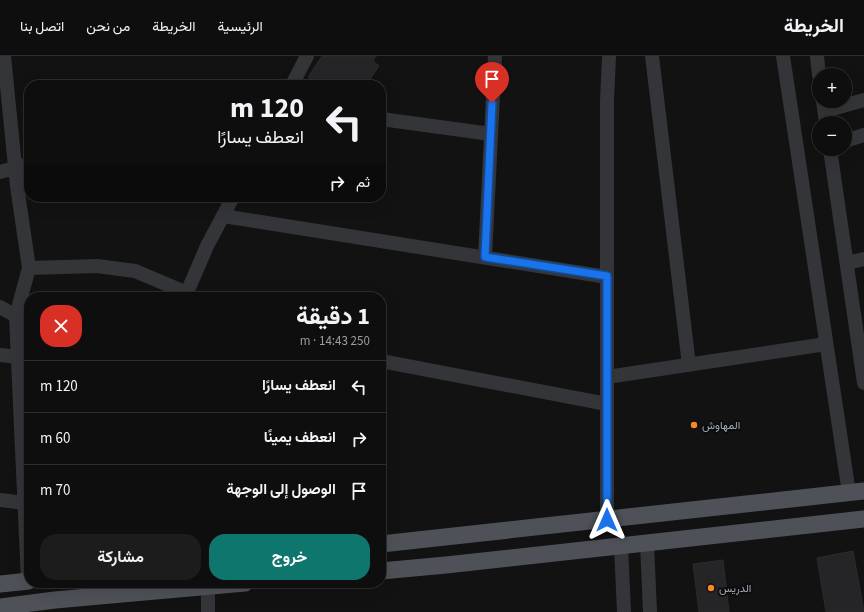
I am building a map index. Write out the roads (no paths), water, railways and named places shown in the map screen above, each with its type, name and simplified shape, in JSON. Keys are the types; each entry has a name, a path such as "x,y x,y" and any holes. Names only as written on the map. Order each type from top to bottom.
{"main road":[{"path":"386,543 856,492"},
{"path":"386,571 864,520"},
{"path":"0,584 24,582"},
{"path":"0,607 24,608 55,600 186,588"}],"street":[{"path":"4,56 22,166 24,195"},
{"path":"295,80 307,56"},
{"path":"485,257 495,56"},
{"path":"607,520 607,109 609,56"},
{"path":"652,56 689,365"},
{"path":"783,56 826,344 856,492"},
{"path":"817,56 819,68"},
{"path":"825,112 864,100"},
{"path":"386,120 491,134"},
{"path":"852,139 864,135"},
{"path":"831,156 864,383"},
{"path":"0,172 22,166"},
{"path":"24,202 29,268 16,316 24,482"},
{"path":"187,292 207,246 230,202"},
{"path":"223,216 607,276"},
{"path":"847,263 864,259"},
{"path":"29,268 97,266 135,271 180,292"},
{"path":"0,307 16,316"},
{"path":"607,377 826,344"},
{"path":"0,355 18,358"},
{"path":"386,362 607,404"},
{"path":"0,500 24,503"},
{"path":"647,543 650,612"},
{"path":"621,546 624,612"},
{"path":"208,588 208,612"}],"place":[{"name":"المهاوش","path":"694,425"},
{"name":"الدريس","path":"711,588"}]}
